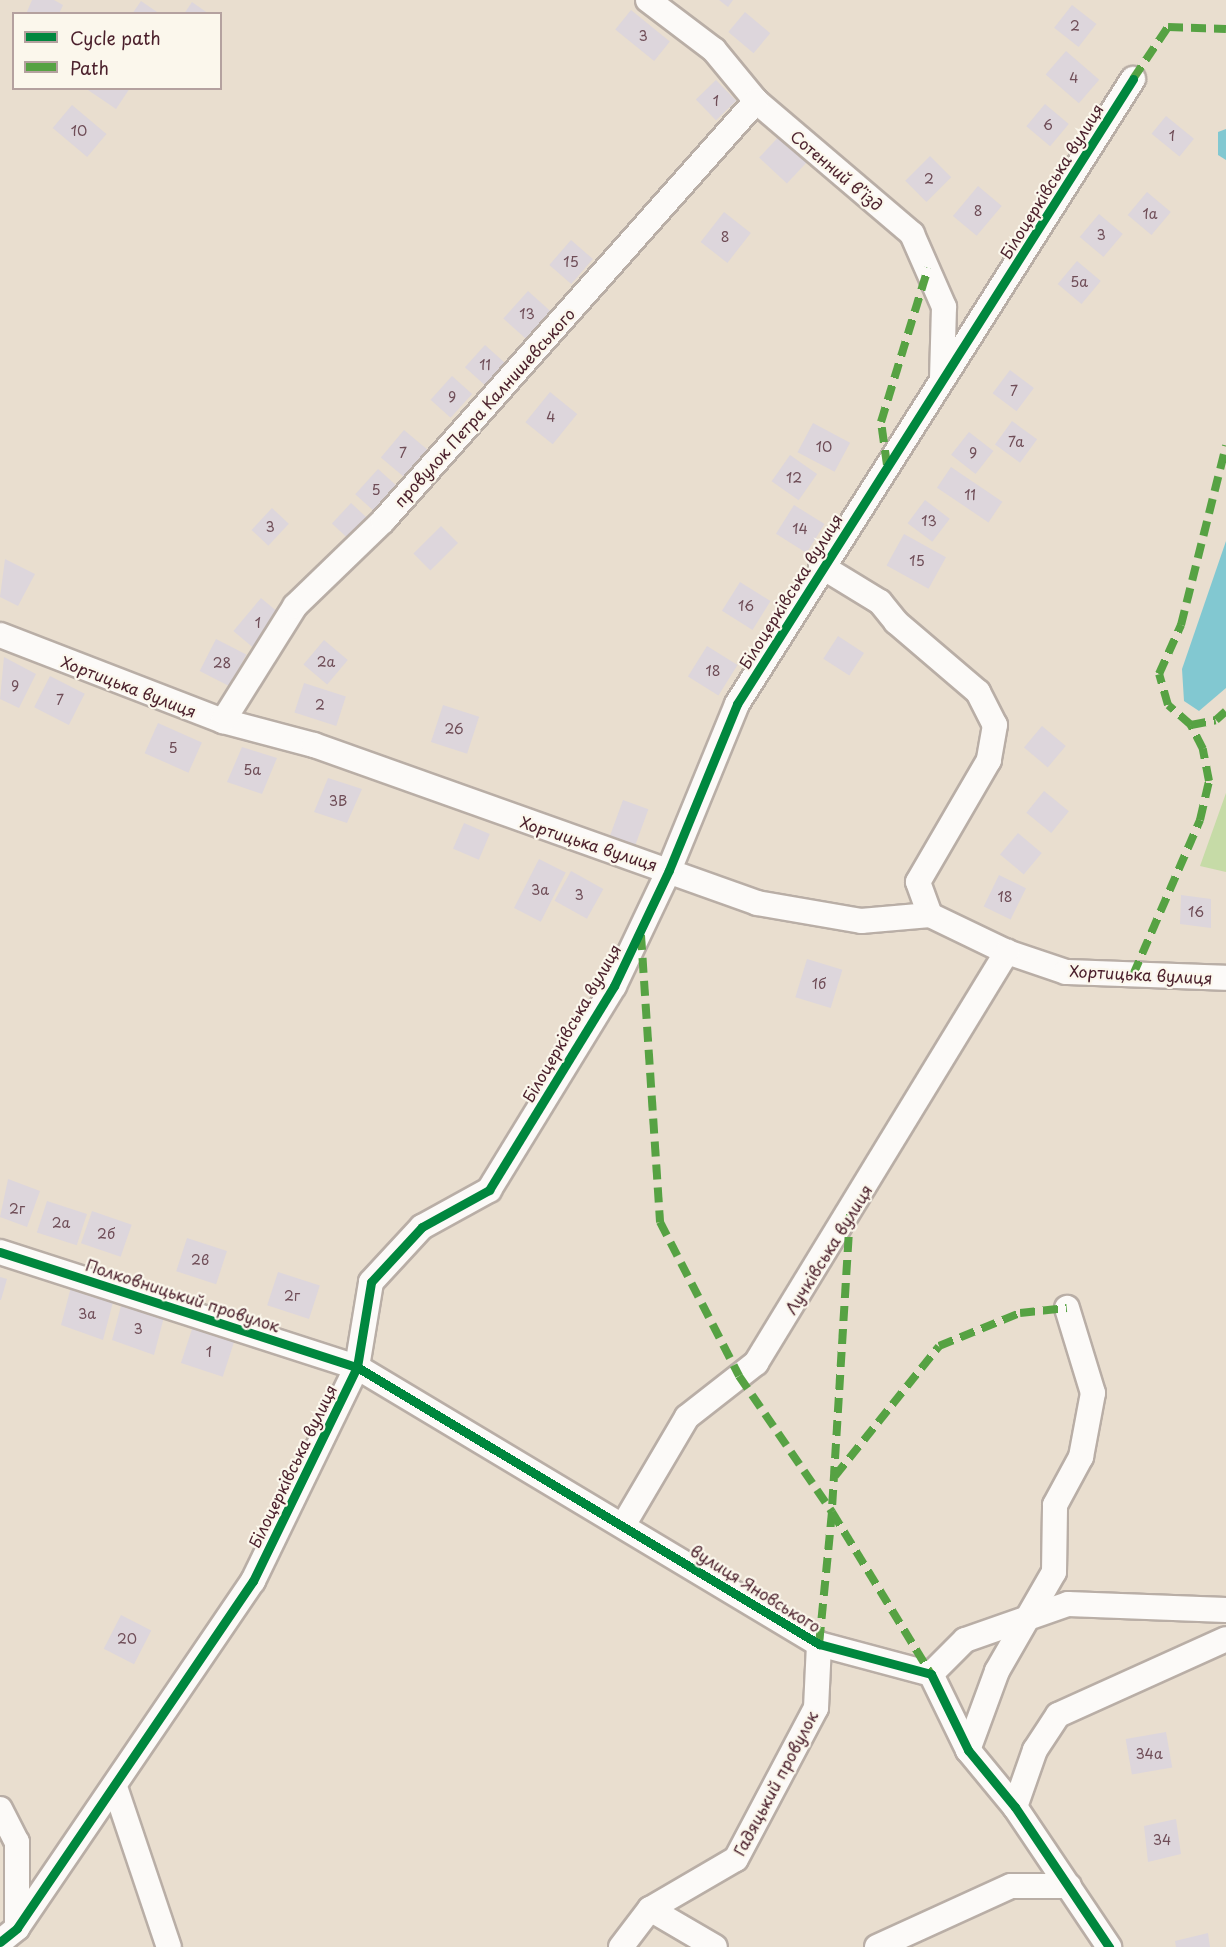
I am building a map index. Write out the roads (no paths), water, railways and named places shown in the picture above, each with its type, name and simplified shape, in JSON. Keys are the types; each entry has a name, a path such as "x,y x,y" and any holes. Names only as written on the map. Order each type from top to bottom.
{"street":[{"name":"Сотенний в’їзд","path":"648,0 714,50 756,101 912,234 945,307 942,383"},
{"name":"Білоцерківська вулиця","path":"8,1935 115,1787 252,1581 357,1367 371,1282 422,1227 489,1190 614,986 669,870 737,704 821,566 942,383 1133,79"},
{"name":"провулок Петра Калнишевського","path":"224,721 295,606 383,521 756,101"},
{"path":"821,566 880,602 896,622 978,692 995,725 989,760 918,882 930,915"},
{"name":"Хортицька вулиця","path":"0,635 224,721 314,745 757,903 850,919 930,915 1007,952 1066,972 1226,978"},
{"name":"Лучківська вулиця","path":"624,1524 687,1418 756,1363 1007,952"},
{"name":"Полковницький провулок","path":"0,1252 357,1367"},
{"path":"968,1750 997,1671 1031,1617 1054,1572 1055,1505 1081,1456 1093,1393 1066,1308"},
{"name":"вулиця Яновського","path":"357,1367 624,1524 819,1644 931,1674"},
{"path":"1109,1947 1015,1807 968,1750 931,1674 965,1640 1068,1604 1226,1610"},
{"path":"1015,1807 1035,1750 1058,1715 1226,1639"},
{"name":"Гадяцький провулок","path":"621,1947 650,1909 736,1859 816,1708 819,1644"},
{"path":"115,1787 169,1947"},
{"path":"0,1809 17,1842 8,1935"},
{"path":"878,1947 1011,1886 1069,1886"},
{"path":"650,1909 715,1947"}],"water":[{"path":"1226,129 1226,160 1218,155 1218,132"},
{"path":"1226,541 1226,688 1199,711 1184,701 1182,669"}]}
